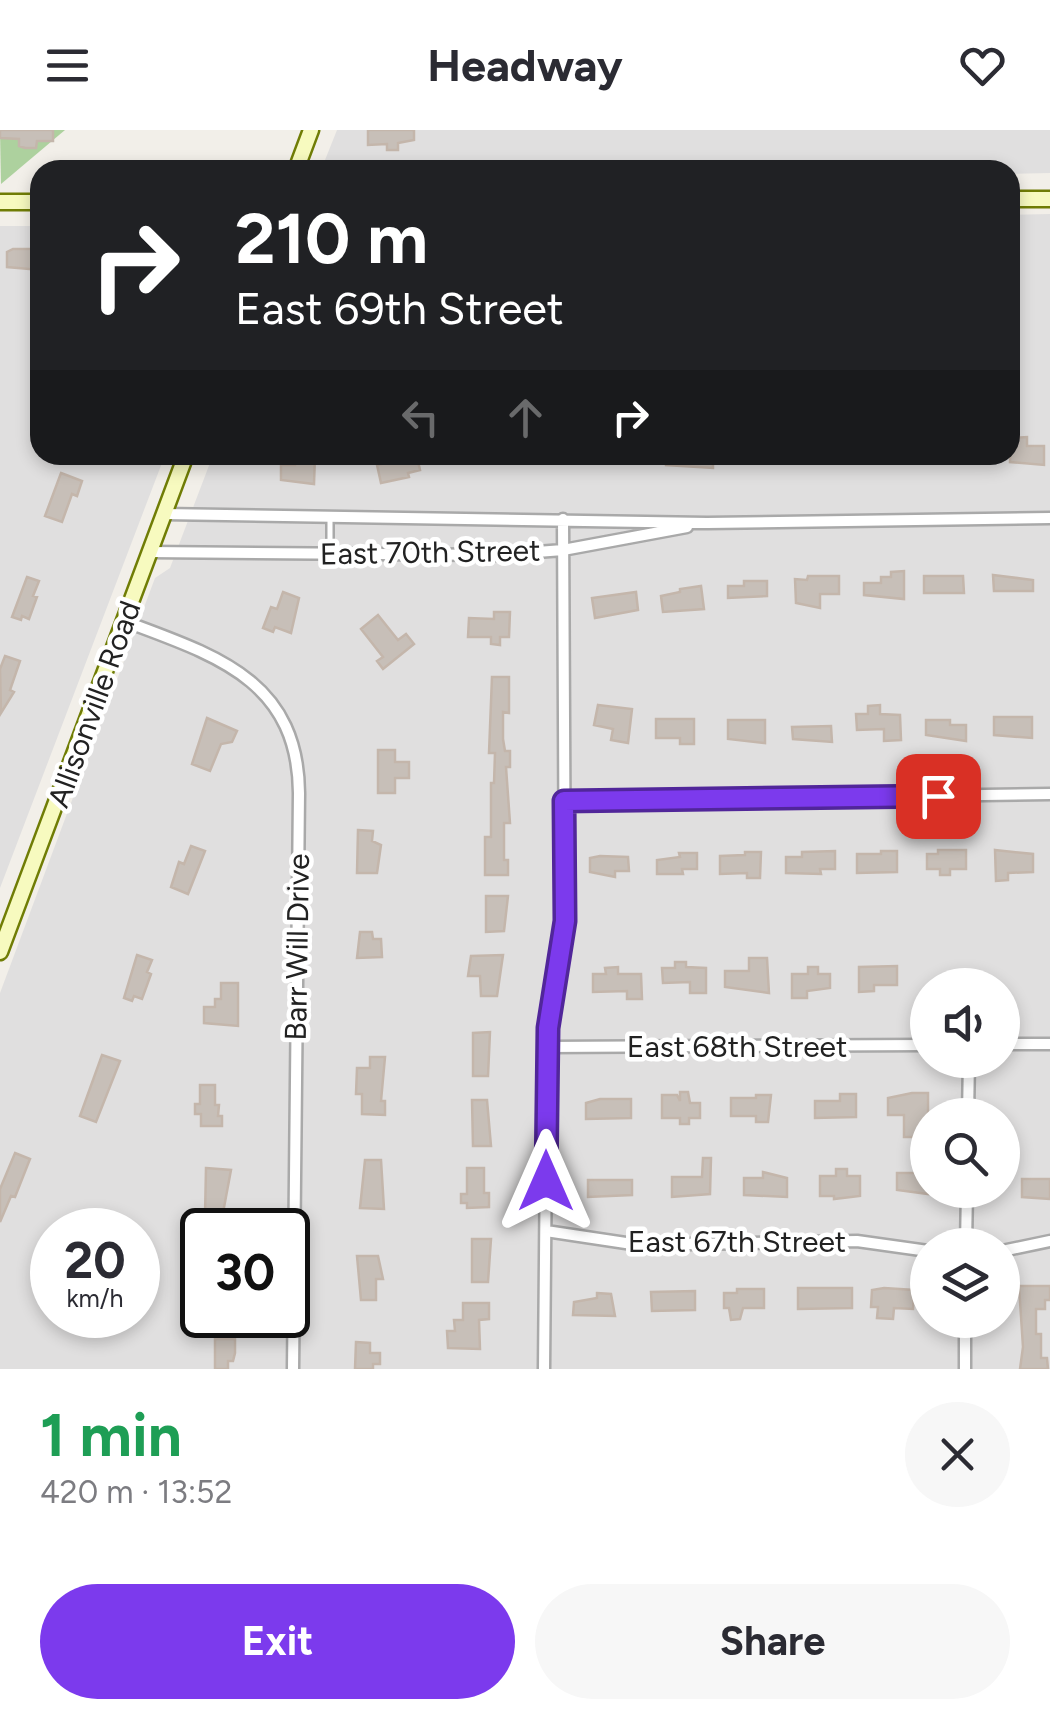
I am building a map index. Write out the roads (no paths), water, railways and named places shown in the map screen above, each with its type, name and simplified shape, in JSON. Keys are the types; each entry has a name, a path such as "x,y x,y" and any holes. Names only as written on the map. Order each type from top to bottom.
{"main road":[{"path":"300,160 311,130"},
{"path":"1020,199 1050,198"},
{"path":"0,202 30,202"},
{"name":"Allisonville Road","path":"0,952 182,465"}],"street":[{"name":"East 70th Street","path":"164,514 707,523 1050,518"},
{"path":"544,1369 547,1048 565,921 563,520"},
{"name":"East 70th Street","path":"149,552 476,556 563,550 707,523"},
{"name":"Barr Will Drive","path":"124,621 206,652 245,674 275,707 295,754 299,793 293,1369"},
{"path":"564,801 1050,794"},
{"path":"1020,1044 1050,1044"},
{"name":"East 68th Street","path":"547,1048 910,1045"},
{"name":"East 67th Street","path":"546,1231 639,1245 856,1241 910,1248"},
{"path":"1020,1247 1050,1241"},
{"path":"964,1369 965,1338"}],"lane":[{"path":"330,516 330,554"}]}
